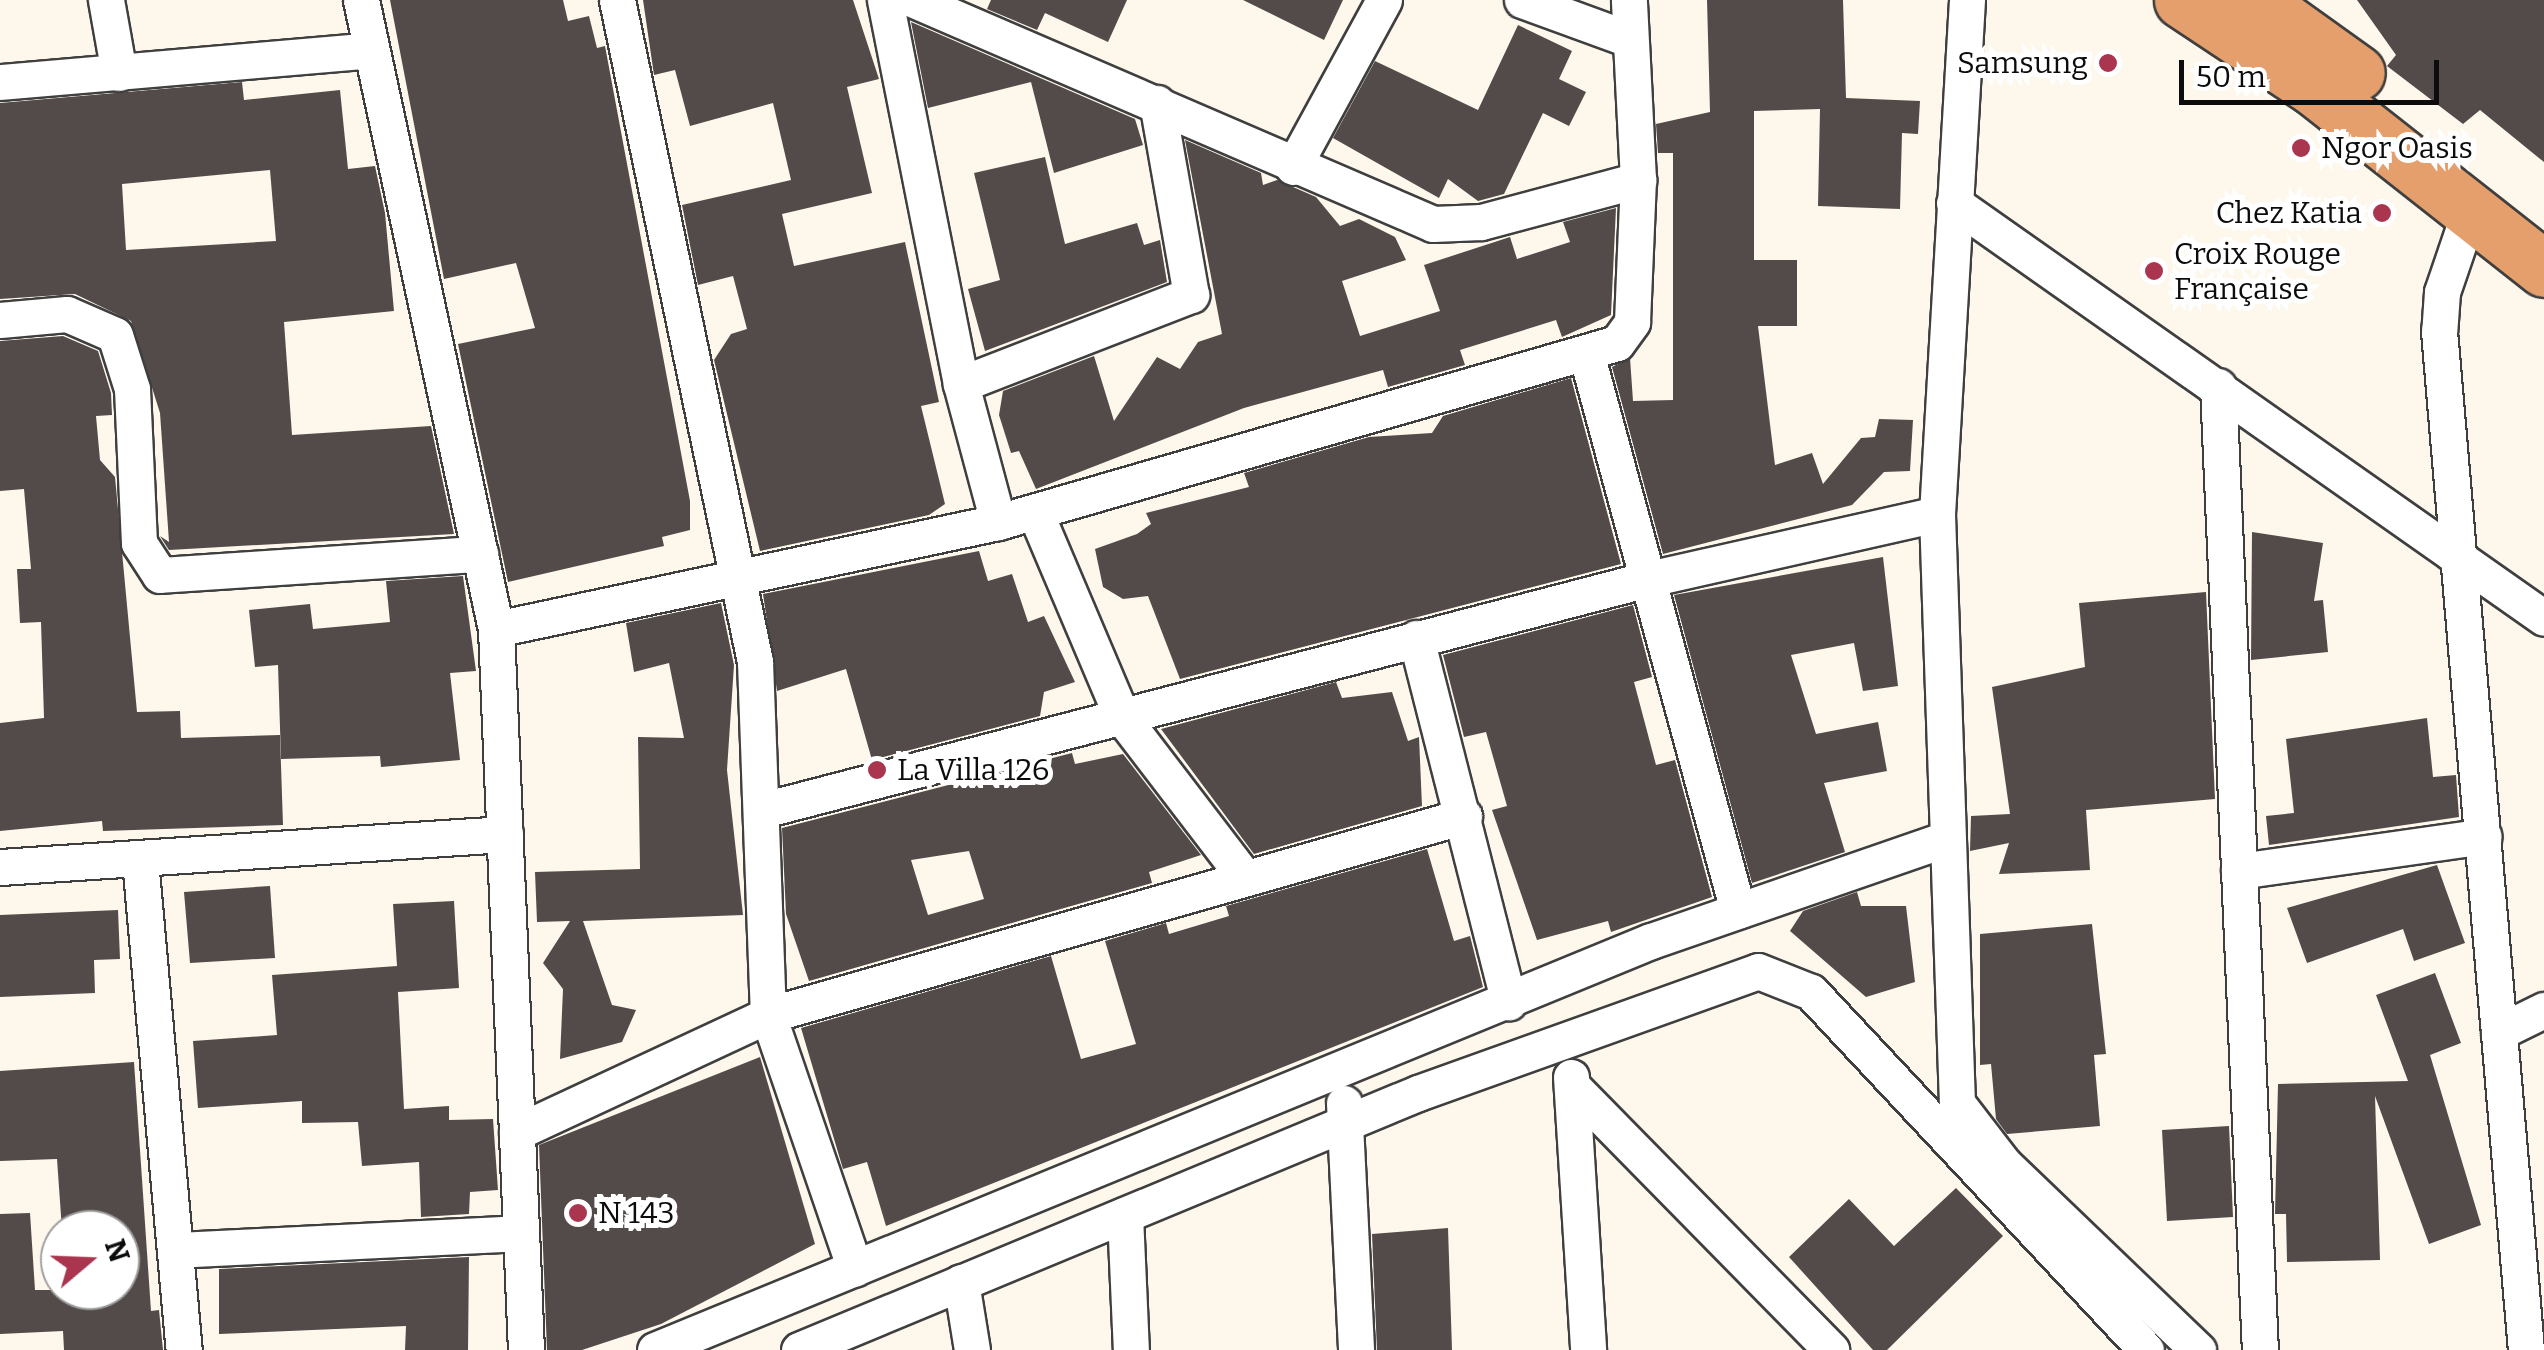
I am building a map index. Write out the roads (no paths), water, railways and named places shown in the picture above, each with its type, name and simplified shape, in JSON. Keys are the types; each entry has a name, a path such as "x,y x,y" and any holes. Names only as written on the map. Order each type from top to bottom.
{"highway":[{"path":"2182,0 2471,207 2544,269"},
{"path":"2255,0 2544,220"}],"street":[{"path":"106,0 119,73"},
{"path":"361,0 496,629 526,1350"},
{"path":"617,0 738,572 764,734 768,1014 854,1269"},
{"path":"885,0 960,384 998,522"},
{"path":"914,0 1157,103 1293,167 1447,226 1638,180"},
{"path":"1293,167 1384,0"},
{"path":"1522,0 1626,38"},
{"path":"496,629 738,572 998,522 1617,343 1632,322 1638,180 1626,38 1629,0"},
{"path":"1968,0 1936,514 1942,840 1961,1111 2198,1350"},
{"path":"0,82 371,50"},
{"path":"960,384 1191,295 1157,103"},
{"path":"1954,203 2460,552 2544,618"},
{"path":"2471,207 2442,292 2440,331 2526,1350"},
{"path":"0,320 67,314 115,334 132,389 139,543 160,575 480,554"},
{"path":"1586,353 1644,580 1738,911"},
{"path":"2218,386 2260,1350"},
{"path":"1035,512 1122,717 1242,876"},
{"path":"763,810 1644,580 1936,514"},
{"path":"1416,638 1509,1002"},
{"path":"517,1132 768,1014 1242,876 1464,816"},
{"path":"0,867 504,834"},
{"path":"2239,871 2484,836"},
{"path":"654,1350 1738,911 1942,840"},
{"path":"140,860 184,1350"},
{"path":"799,1350 1345,1124 1569,1036 1758,971 1810,992 2146,1350"},
{"path":"2499,1032 2544,1010"},
{"path":"1569,1036 1588,1350"},
{"path":"1342,1072 1356,1350"},
{"path":"1572,1086 1831,1350"},
{"path":"1125,1215 1131,1350"},
{"path":"175,1250 521,1233"},
{"path":"961,1282 972,1350"}],"place":[{"name":"Samsung","path":"2108,63"},
{"name":"Ngor Oasis","path":"2301,148"},
{"name":"Chez Katia","path":"2382,213"},
{"name":"Croix Rouge Française","path":"2154,271"},
{"name":"La Villa 126","path":"877,770"},
{"name":"N 143","path":"578,1213"}]}
